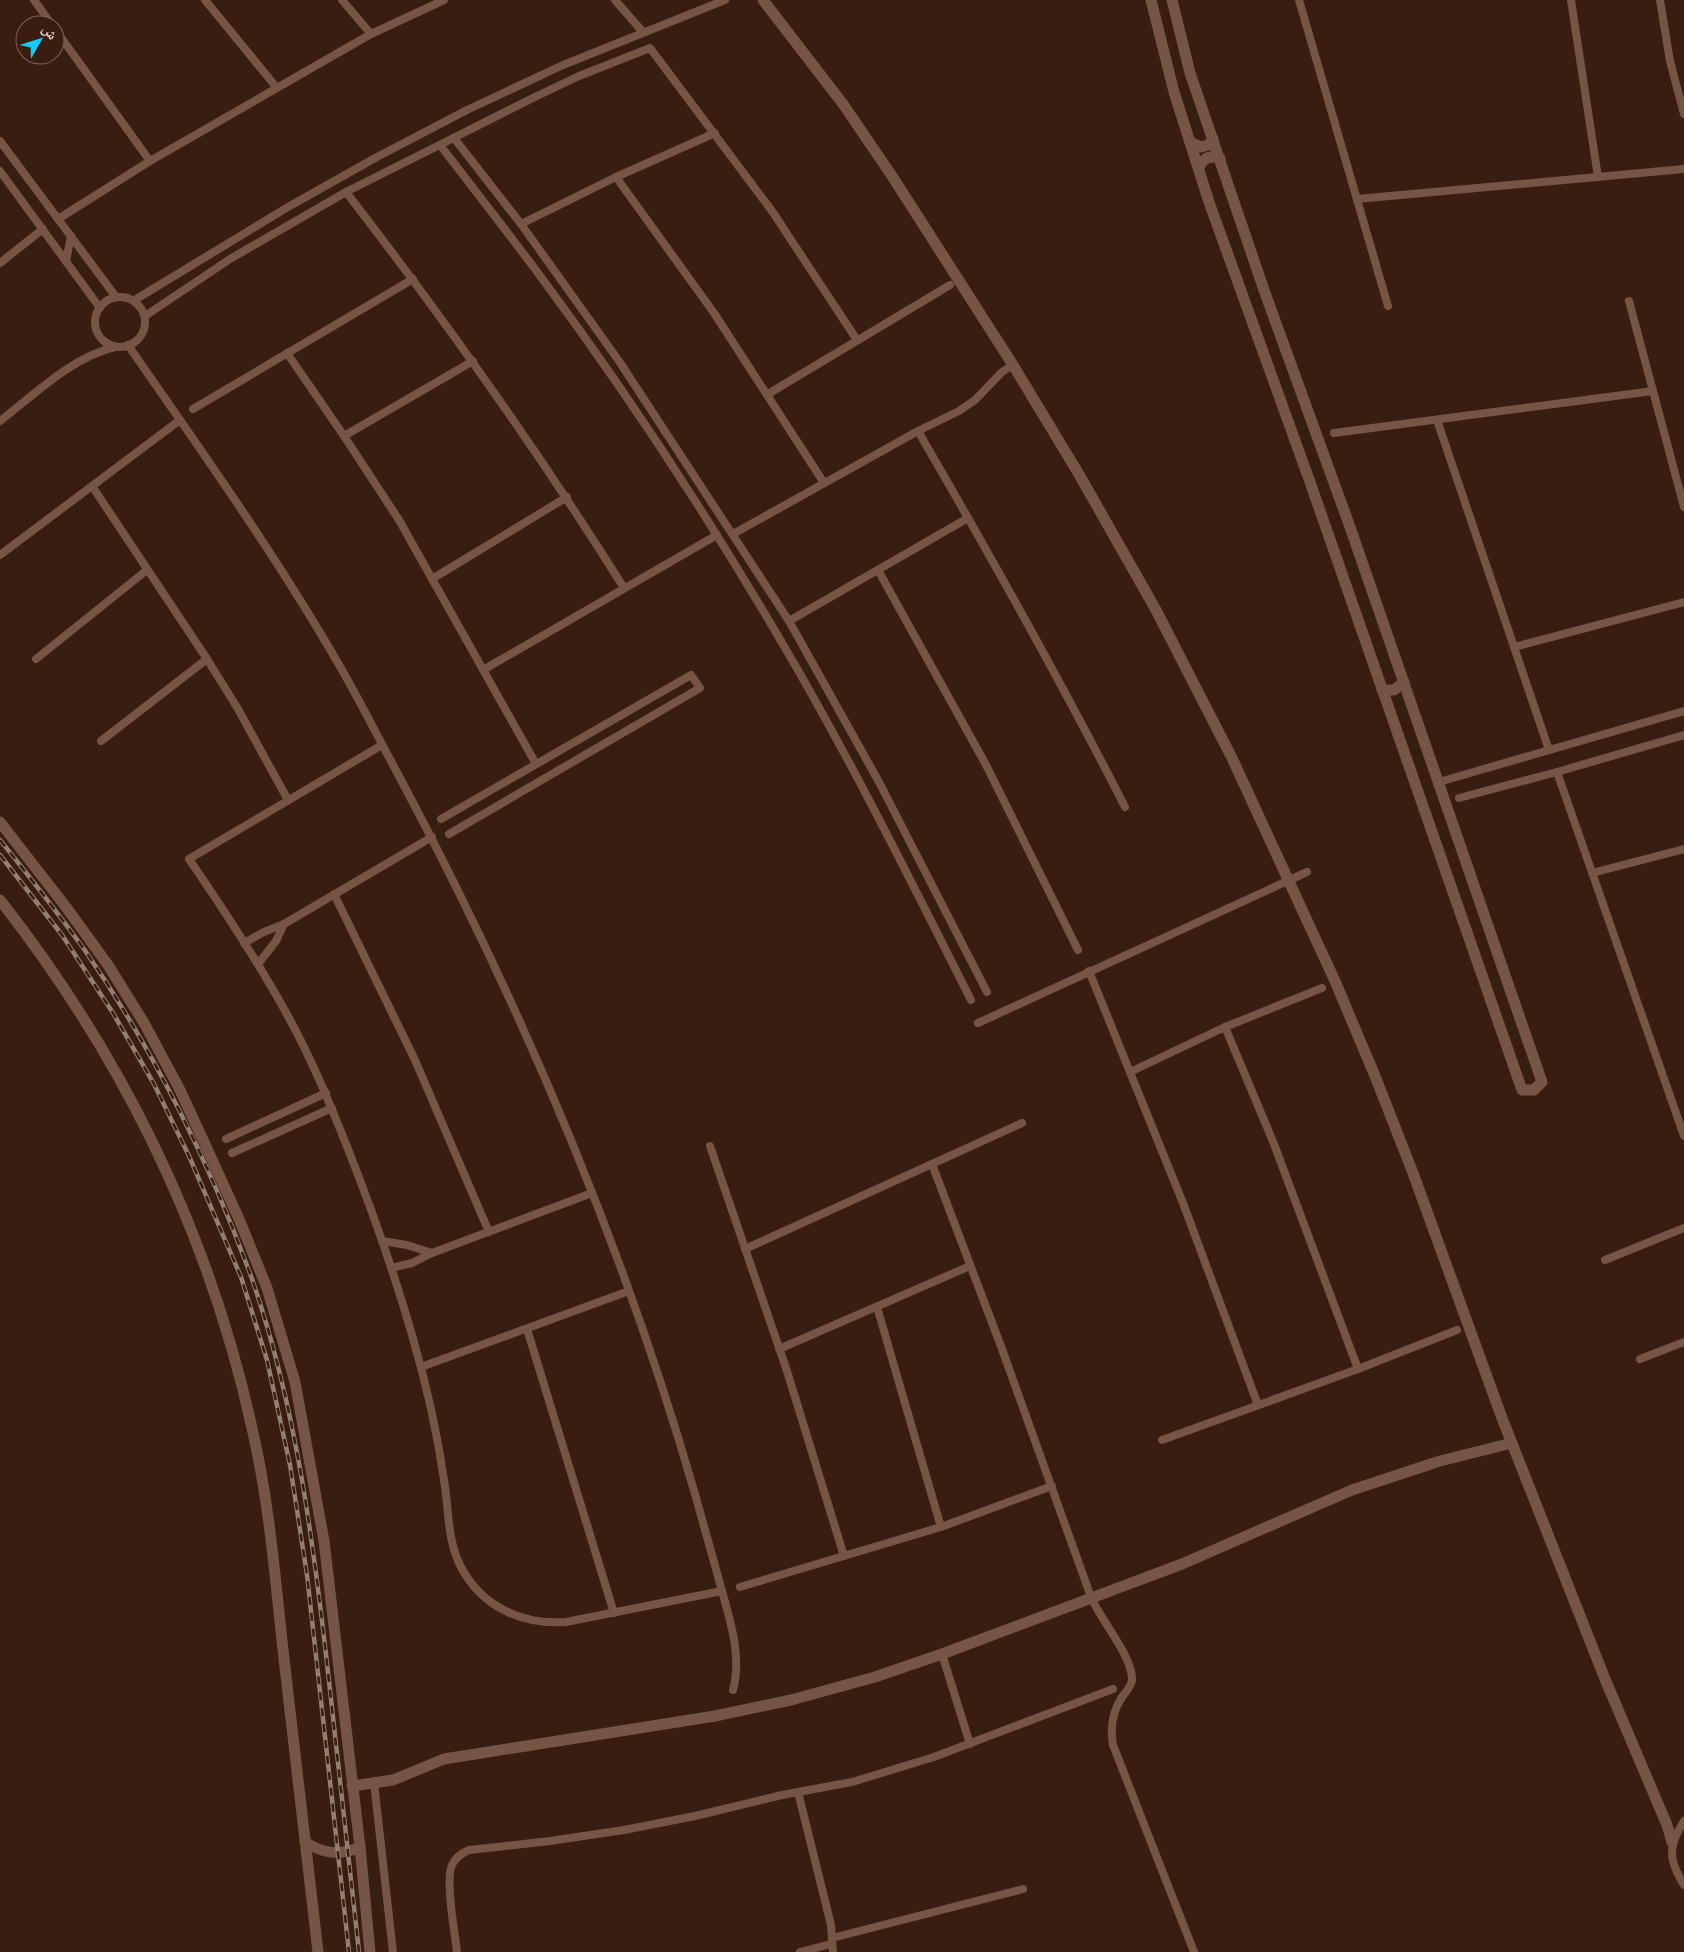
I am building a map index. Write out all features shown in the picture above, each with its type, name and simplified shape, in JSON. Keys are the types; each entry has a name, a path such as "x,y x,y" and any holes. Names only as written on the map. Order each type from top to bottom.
{"street":[{"path":"34,0 45,15"},
{"path":"205,0 277,88"},
{"path":"342,0 371,34"},
{"path":"58,219 150,160 371,34 444,0"},
{"path":"616,0 643,32"},
{"path":"133,301 288,207 414,137 515,87 643,32 725,0"},
{"path":"764,0 843,104 892,176 1013,365 1080,476 1186,666 1232,758 1289,879 1375,1076 1413,1173 1512,1443 1606,1679 1667,1825 1672,1842 1675,1869 1684,1885"},
{"path":"1151,0 1174,92 1212,210 1310,482 1522,1090 1534,1090 1542,1082 1404,682 1264,290 1190,73 1172,0"},
{"path":"1299,0 1388,306"},
{"path":"1571,0 1598,177"},
{"path":"1660,0 1670,62 1684,114"},
{"path":"65,44 150,160"},
{"path":"145,316 230,259 346,192 579,76 650,48 715,133 800,251 857,340"},
{"path":"521,224 616,177 715,133"},
{"path":"454,138 521,224 619,361 789,621 879,782 987,992"},
{"path":"1190,142 1201,147 1208,145 1213,139"},
{"path":"0,141 116,297"},
{"path":"440,145 582,334 652,435 717,535 781,640 884,826 971,1000"},
{"path":"1199,168 1207,158 1220,158"},
{"path":"1357,199 1684,170"},
{"path":"0,171 100,308"},
{"path":"616,177 697,288 768,394 824,483"},
{"path":"475,191 489,183"},
{"path":"346,192 413,278 473,361 567,497 624,588"},
{"path":"0,263 43,230"},
{"path":"66,261 71,236"},
{"path":"193,409 413,278"},
{"path":"768,394 950,285"},
{"path":"0,421 81,360 98,351 116,346 128,346 142,335 145,326 145,316 141,308 133,301 122,297 116,297 107,301 100,308 96,317 98,334 106,342 116,346"},
{"path":"1629,300 1684,507"},
{"path":"128,346 292,587 343,672 432,838 488,951 522,1026 592,1193 629,1291 675,1428 722,1591 735,1646 736,1670 732,1690"},
{"path":"287,353 399,520 536,764"},
{"path":"344,436 473,361"},
{"path":"733,534 918,431 967,406 992,381 1013,365"},
{"path":"1334,433 1653,391"},
{"path":"0,555 180,420"},
{"path":"1437,420 1549,750"},
{"path":"918,431 1077,713 1125,807"},
{"path":"92,486 238,710 288,800"},
{"path":"432,579 567,497"},
{"path":"789,621 968,518"},
{"path":"483,670 717,535"},
{"path":"36,659 147,570"},
{"path":"878,570 985,763 1078,950"},
{"path":"1514,647 1684,602"},
{"path":"101,741 206,659"},
{"path":"441,819 691,675 700,688 449,834"},
{"path":"1382,690 1394,690 1404,682"},
{"path":"1439,782 1684,712"},
{"path":"1459,798 1684,735"},
{"path":"382,745 189,858 258,964 290,1018 326,1093 363,1185 421,1367 441,1462 452,1545 461,1567 474,1586 500,1608 532,1621 566,1622 722,1591"},
{"path":"1557,772 1684,1136"},
{"path":"487,793 495,807"},
{"path":"0,822 97,950 144,1023 179,1088 239,1219 267,1288 295,1382 324,1541 360,1848 370,1952"},
{"path":"244,942 284,924 432,838"},
{"path":"1592,873 1684,849"},
{"path":"978,1023 1307,872"},
{"path":"334,894 416,1060 490,1232"},
{"path":"0,900 32,941 76,1004 116,1070 152,1138 183,1209 211,1281 234,1354 246,1401 267,1505 318,1952"},
{"path":"258,964 276,941 284,924"},
{"path":"948,955 964,948"},
{"path":"1089,971 1211,1276 1258,1405"},
{"path":"1130,1072 1225,1027 1322,988"},
{"path":"1225,1027 1277,1152 1358,1369"},
{"path":"226,1139 326,1093"},
{"path":"232,1153 332,1108"},
{"path":"745,1249 1022,1123"},
{"path":"710,1146 779,1349 844,1556"},
{"path":"932,1164 1052,1486 1091,1597 1098,1612 1119,1645 1132,1676 1131,1685 1118,1703 1112,1719 1111,1737 1194,1952"},
{"path":"391,1268 412,1263 432,1253 592,1193"},
{"path":"1605,1260 1684,1228"},
{"path":"382,1241 407,1245 432,1253"},
{"path":"779,1349 970,1266"},
{"path":"421,1367 629,1291"},
{"path":"877,1306 941,1527"},
{"path":"527,1329 614,1613"},
{"path":"1162,1440 1358,1369 1457,1330"},
{"path":"1640,1359 1684,1342"},
{"path":"352,1786 400,1778 444,1758 706,1718 791,1700 875,1677 942,1654 1209,1553 1270,1524 1352,1490 1440,1461 1512,1443"},
{"path":"740,1587 941,1527 1052,1486"},
{"path":"942,1654 970,1744"},
{"path":"457,1952 449,1877 454,1861 463,1853 475,1849 550,1841 624,1830 879,1775 970,1744 1113,1689"},
{"path":"374,1783 393,1952"},
{"path":"798,1792 831,1921 832,1945"},
{"path":"1672,1842 1684,1821"},
{"path":"305,1842 320,1850 336,1853 345,1853 360,1848"},
{"path":"800,1952 832,1945 1023,1889"}],"railway":[{"path":"0,840 84,949 157,1067 218,1193 252,1279 280,1375 301,1474 309,1523 359,1952"},
{"path":"0,855 62,935 113,1013 154,1084 189,1156 241,1277 267,1360 290,1465 307,1575 349,1952"}]}
